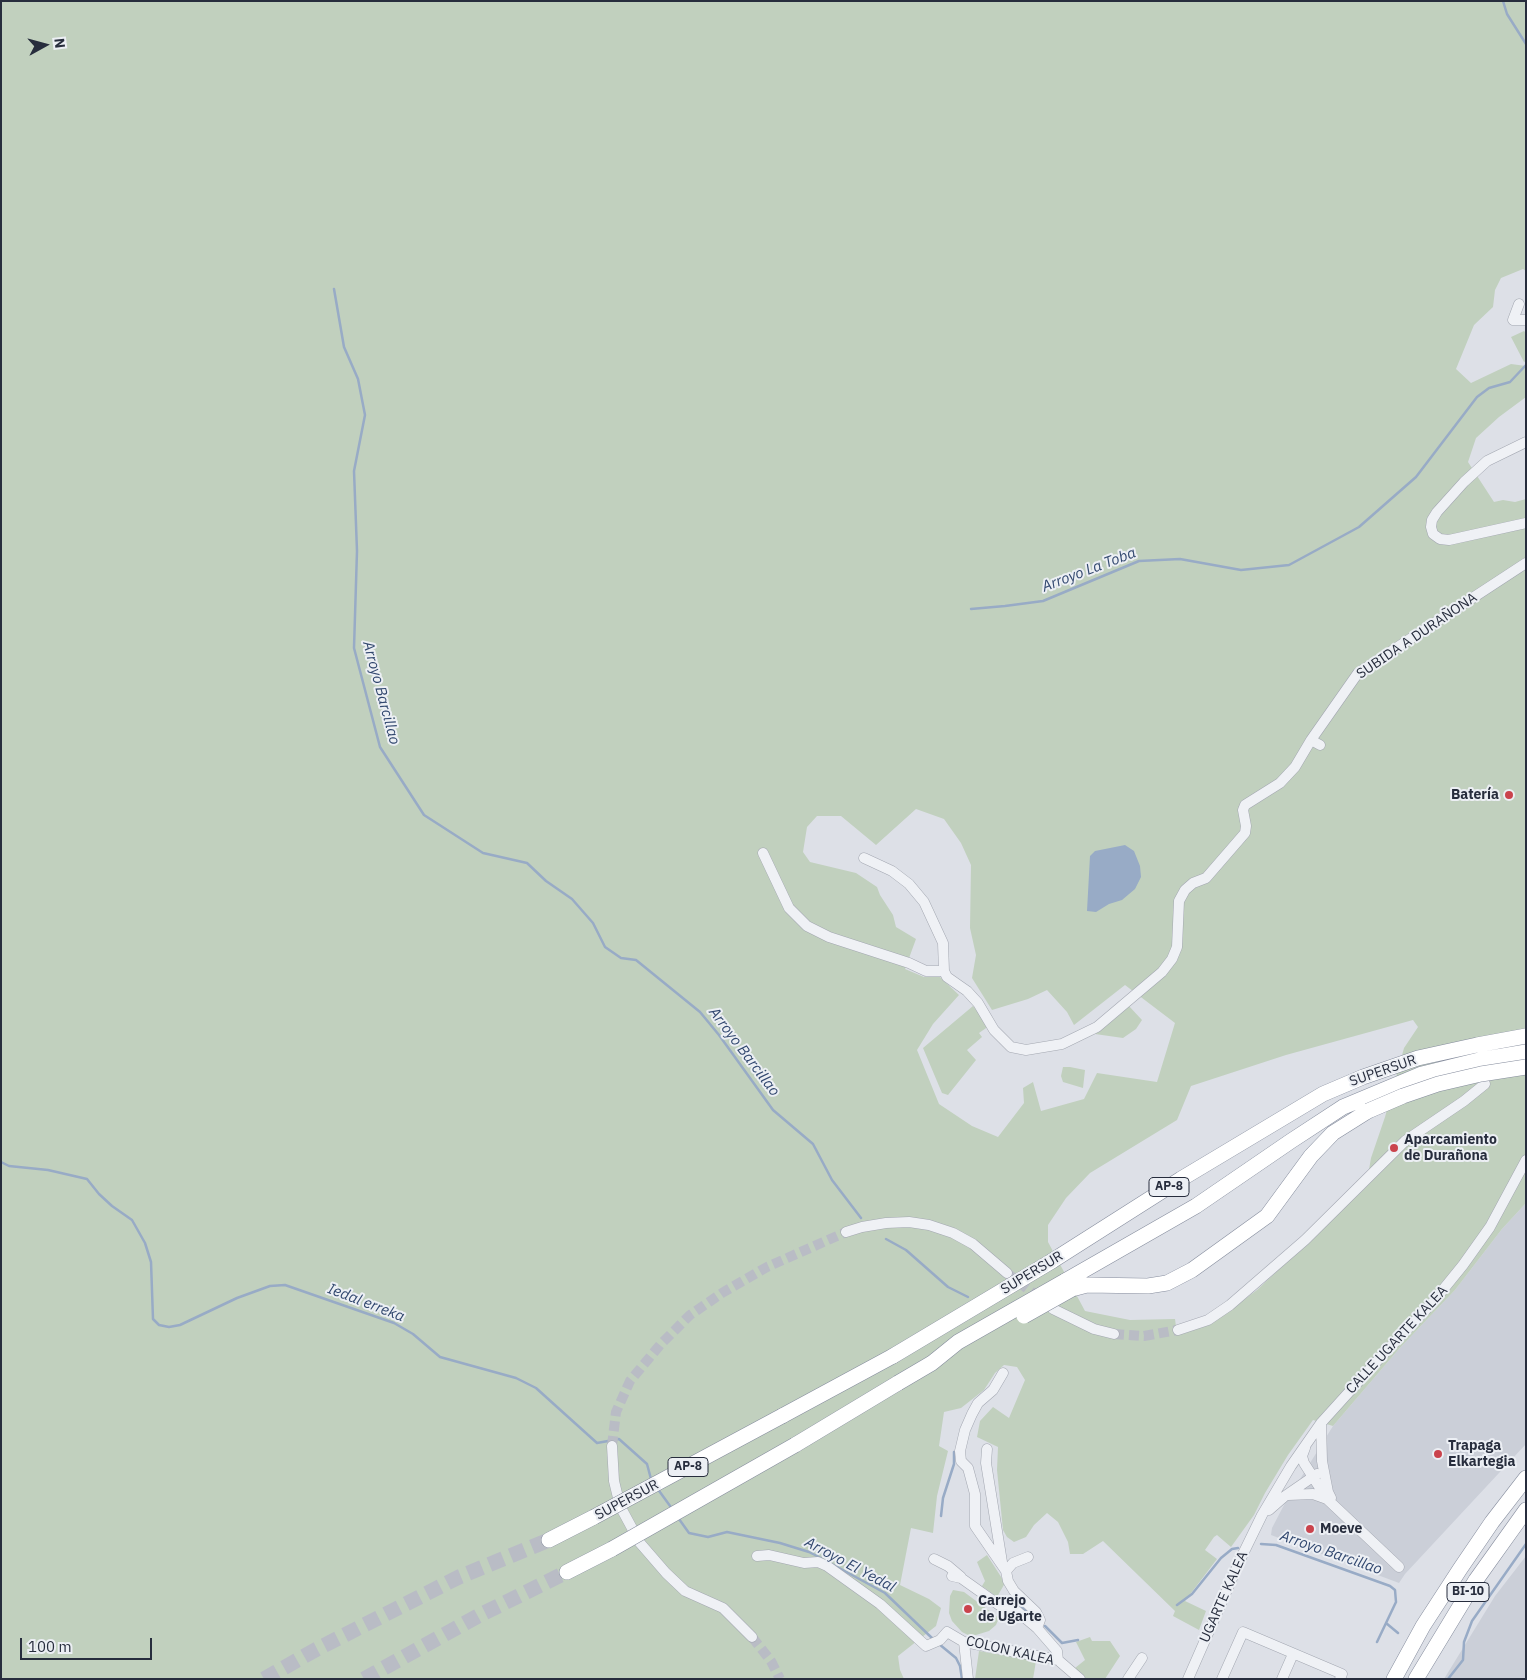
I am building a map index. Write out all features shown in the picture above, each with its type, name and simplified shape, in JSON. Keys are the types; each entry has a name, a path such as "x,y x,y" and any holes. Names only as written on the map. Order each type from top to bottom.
{"highway":[{"name":"SUPERSUR","path":"549,1540 594,1518 893,1356 1052,1261 1181,1179 1323,1094 1362,1077 1418,1058 1526,1036"},
{"name":"SUPERSUR","path":"1069,1285 1196,1206 1291,1140 1343,1107 1422,1074 1479,1060 1526,1052"},
{"name":"AP-8","path":"567,1572 612,1549 795,1445 932,1363 961,1351 1069,1285 1148,1286 1167,1283 1192,1270 1268,1216 1311,1156 1333,1133 1368,1112 1403,1096 1438,1084 1526,1066"},
{"name":"BI-10","path":"1394,1679 1424,1626 1460,1569 1526,1478"},
{"name":"BI-10","path":"1416,1679 1471,1588 1526,1510"}],"street":[{"path":"1519,304 1513,320 1526,320"},
{"path":"1526,442 1487,461 1464,482 1437,512 1432,520 1431,527 1433,534 1440,539 1449,540 1526,523"},
{"name":"SUBIDA A DURAÑONA","path":"944,971 947,977 967,991 978,1003 994,1030 1011,1047 1026,1050 1062,1044 1096,1027 1162,972 1172,959 1177,947 1179,901 1185,890 1193,883 1206,878 1245,833 1246,826 1243,810 1245,805 1280,783 1295,767 1315,742 1358,673 1526,563"},
{"path":"763,853 789,908 807,926 829,937 909,962 926,970 944,971 943,943 924,902 909,884 892,871 864,858"},
{"path":"1178,1330 1208,1320 1230,1305 1305,1240 1405,1141 1485,1084"},
{"name":"CALLE UGARTE KALEA","path":"1262,1515 1283,1479 1321,1423 1433,1302 1463,1265 1490,1227 1526,1160"},
{"path":"846,1232 886,1223 909,1222 929,1225 953,1233 973,1244 1007,1273"},
{"path":"1052,1309 1094,1329 1114,1334"},
{"path":"1003,1373 993,1390 978,1403 965,1430 960,1451 961,1461 968,1468 975,1494 975,1526 1004,1568"},
{"path":"1321,1423 1322,1465 1328,1492 1337,1510"},
{"path":"1283,1479 1302,1456 1314,1432"},
{"path":"612,1446 614,1480 620,1506 640,1543 666,1573 685,1591 723,1608 752,1638"},
{"path":"987,1449 986,1463 1004,1568 1008,1581 1014,1591 1036,1612 1040,1620 1037,1628"},
{"path":"1302,1456 1308,1455 1322,1465"},
{"path":"1302,1456 1304,1463 1327,1499 1399,1567"},
{"path":"1262,1515 1313,1476 1322,1465"},
{"path":"1285,1496 1304,1494 1327,1499"},
{"name":"UGARTE KALEA","path":"1188,1679 1262,1515"},
{"name":"COLON KALEA","path":"757,1556 769,1555 804,1563 818,1562 827,1566 880,1604 926,1646 936,1642 947,1632 964,1642 1058,1660 1076,1678"},
{"path":"1004,1568 1028,1557"},
{"path":"934,1559 948,1566 956,1577 999,1605 1018,1612 1037,1628 1057,1651 1058,1660"},
{"path":"1222,1679 1243,1632 1342,1674 1340,1679"},
{"path":"964,1642 968,1679"},
{"path":"1282,1679 1293,1654"},
{"path":"1128,1679 1142,1658"}],"shaded area":[{"path":"1526,1203 1526,1444 1405,1574 1399,1583 1271,1535 1272,1528 1284,1505 1333,1426 1398,1350 1455,1290 1502,1229"},
{"path":"1526,1556 1526,1679 1444,1679 1495,1596"}],"green space":[{"path":"1,1 1526,1 1526,271 1523,269 1501,278 1495,290 1493,307 1474,325 1456,369 1471,383 1511,364 1526,366 1526,397 1499,417 1476,438 1468,462 1494,502 1503,500 1515,502 1526,499 1526,1203 1502,1229 1455,1290 1398,1350 1333,1426 1313,1420 1288,1455 1254,1515 1231,1547 1217,1535 1214,1537 1205,1550 1217,1559 1185,1601 1206,1611 1199,1630 1173,1616 1175,1611 1103,1541 1083,1554 1070,1554 1068,1542 1058,1522 1047,1513 1034,1525 1026,1537 1014,1542 1007,1537 1003,1530 997,1470 998,1447 977,1437 980,1421 993,1407 1009,1418 1025,1380 1017,1367 1004,1365 995,1373 984,1390 961,1408 944,1412 939,1446 948,1451 937,1496 933,1533 911,1528 900,1585 929,1599 941,1608 936,1626 898,1656 900,1670 904,1679 1,1679","holes":["916,809 944,819 961,843 971,865 970,928 976,955 972,978 992,1010 1028,999 1047,990 1067,1012 1074,1025 1125,985 1175,1023 1157,1082 1097,1073 1084,1099 1041,1111 1033,1082 1023,1088 1024,1103 998,1137 972,1126 939,1104 917,1050 933,1024 959,995 940,977 924,977 905,969 916,939 896,927 893,915 877,887 856,873 810,862 803,852 807,827 817,816 841,816 876,845","1413,1020 1418,1027 1404,1048 1385,1117 1371,1158 1366,1187 1257,1290 1234,1307 1177,1334 1175,1319 1130,1320 1085,1311 1048,1242 1048,1225 1066,1198 1090,1173 1177,1120 1191,1086 1286,1055"]},
{"path":"1524,331 1526,333 1526,361 1524,362 1511,337"},
{"path":"1128,1005 1142,1020 1136,1029 1123,1038 1095,1034"},
{"path":"973,1006 989,1026 979,1033 982,1037 967,1050 976,1060 948,1095 942,1093 923,1048"},
{"path":"1063,1067 1085,1070 1083,1088 1063,1082 1061,1076"},
{"path":"987,1555 1005,1583 997,1597 982,1586 985,1581 977,1562"},
{"name":"Carrejo de Ugarte","path":"953,1590 964,1592 999,1618 996,1625 989,1631 976,1635 968,1635 962,1632 952,1621 949,1613 950,1596"},
{"path":"1090,1637 1092,1641 1110,1641 1120,1656 1105,1679 1084,1679 1075,1668 1085,1660 1076,1642"},
{"path":"979,1651 1036,1661 1033,1679 975,1679"}],"water":[{"path":"1125,845 1134,851 1140,866 1141,877 1135,889 1122,900 1109,904 1096,912 1087,911 1090,856 1095,851"}],"waterway":[{"path":"1503,1 1507,14 1526,44"},
{"name":"Arroyo Barcillao","path":"334,289 344,347 358,379 365,415 354,471 357,551 354,648 380,747 424,815 483,853 527,863 546,881 572,899 593,923 605,947 621,958 636,960 700,1012 773,1110 813,1144 832,1180 861,1218"},
{"name":"Arroyo La Toba","path":"971,609 1043,601 1139,561 1180,559 1241,570 1289,565 1359,527 1416,477 1477,397 1489,388 1510,382 1526,365"},
{"name":"Iedal erreka","path":"1,1162 9,1166 48,1170 87,1179 112,1206 132,1220 145,1243 151,1262 153,1319 159,1325 169,1327 180,1325 237,1298 270,1286 285,1285 394,1323 413,1334 440,1357 516,1378 536,1388 597,1443 619,1439 647,1464 651,1479"},
{"name":"Arroyo Barcillao","path":"886,1239 906,1250 948,1287 968,1297"},
{"name":"Arroyo Barcillao","path":"941,1516 943,1498 954,1464 954,1452"},
{"name":"Iedal erreka","path":"657,1488 673,1510"},
{"name":"Iedal erreka","path":"679,1519 689,1533 708,1537 727,1532 780,1543 809,1552 821,1558"},
{"name":"Arroyo Barcillao","path":"1261,1544 1276,1545 1390,1586 1395,1590 1396,1602 1377,1642"},
{"path":"1448,1679 1463,1660 1464,1642 1472,1621 1526,1544"},
{"name":"Arroyo Barcillao","path":"1177,1605 1192,1594 1221,1558 1232,1549 1238,1548"},
{"name":"Arroyo El Yedal","path":"830,1563 885,1593 933,1639"},
{"name":"Arroyo Barcillao","path":"1009,1604 1017,1605 1031,1614"},
{"path":"1386,1623 1398,1633"},
{"name":"Arroyo Barcillao","path":"1045,1626 1062,1643 1078,1640"},
{"name":"Arroyo El Yedal","path":"939,1644 956,1658 960,1666 962,1679"}],"tunnel":[{"path":"612,1446 616,1412 630,1381 660,1345 690,1315 722,1293 767,1267 846,1232"},
{"path":"1007,1273 1042,1300"},
{"path":"1114,1334 1144,1336 1178,1330"},
{"path":"264,1679 317,1649 459,1577 549,1540"},
{"path":"364,1679 478,1616 567,1572"},
{"path":"752,1637 771,1661 780,1679"}],"place":[{"name":"Batería","path":"1509,795"},
{"name":"Aparcamiento de Durañona","path":"1394,1148"},
{"name":"Trapaga Elkartegia","path":"1438,1454"},
{"name":"Moeve","path":"1310,1529"},
{"name":"Carrejo de Ugarte","path":"968,1609"}]}
